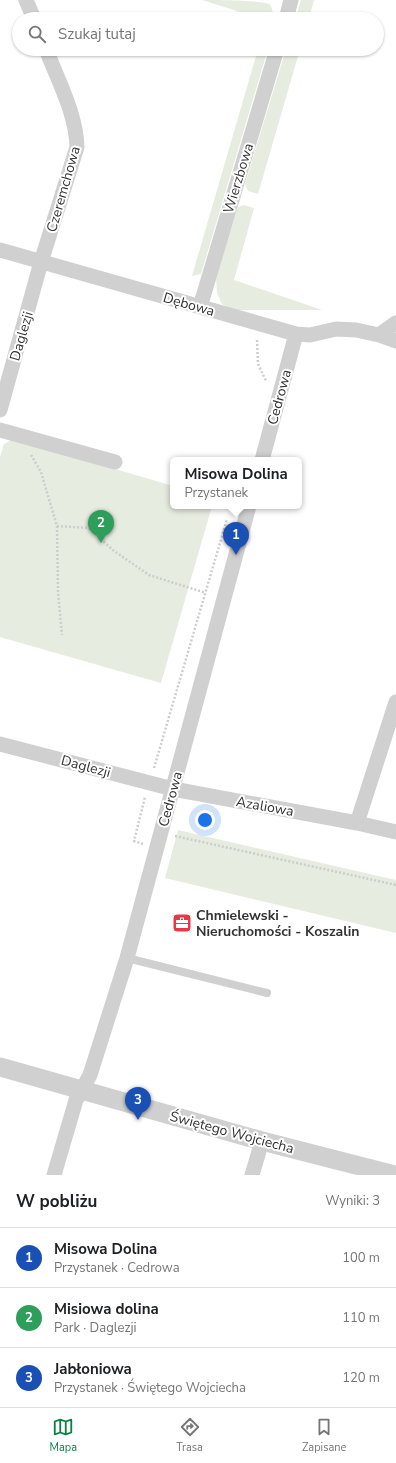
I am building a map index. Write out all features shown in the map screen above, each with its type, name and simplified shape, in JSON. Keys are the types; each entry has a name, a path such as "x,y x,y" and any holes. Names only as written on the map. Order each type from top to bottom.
{"street":[{"path":"26,0 31,12"},
{"path":"288,12 291,0"},
{"name":"Czeremchowa","path":"42,262 77,147 77,133 72,116 49,56"},
{"name":"Wierzbowa","path":"200,307 275,56"},
{"name":"Dębowa","path":"0,250 296,334 310,335 336,329 356,330 379,335 396,341"},
{"name":"Daglezji","path":"0,410 42,262"},
{"path":"379,335 396,323"},
{"name":"Cedrowa","path":"263,457 296,334"},
{"path":"0,430 115,462"},
{"name":"Cedrowa","path":"54,1175 76,1100 90,1075 127,958 248,509"},
{"path":"357,823 396,702"},
{"name":"Daglezji","path":"0,744 173,789"},
{"name":"Azaliowa","path":"173,789 357,823 396,832"},
{"name":"Świętego Wojciecha","path":"0,1067 262,1141 395,1175"},
{"path":"252,1175 262,1141"}],"lane":[{"path":"127,958 267,993"}],"path":[{"path":"261,324 256,342 258,364 265,378 266,387"},
{"path":"25,436 24,442 41,472 57,526 58,592 62,635"},
{"path":"229,513 149,783 134,841 158,841 176,836 396,885"},
{"path":"57,526 89,528 114,551 149,575 224,599"}],"shaded area":[{"path":"202,0 246,1 269,4 272,12 240,12"},
{"path":"301,0 314,0 311,12 297,12"},
{"path":"256,56 266,56 201,274 192,276"},
{"path":"284,56 298,56 258,194 248,191 245,184"},
{"path":"244,205 254,208 234,280 322,310 233,310 222,304 217,293 216,277 238,207"},
{"path":"13,439 170,485 170,509 211,509 161,683 0,637 0,457 4,444"},
{"path":"178,830 396,880 396,933 165,878"}],"place":[{"name":"Misiowa dolina","path":"101,543"},
{"name":"Misowa Dolina","path":"236,555"},
{"name":"Chmielewski - Nieruchomości - Koszalin","path":"182,923"},
{"name":"Jabłoniowa","path":"138,1120"}]}
